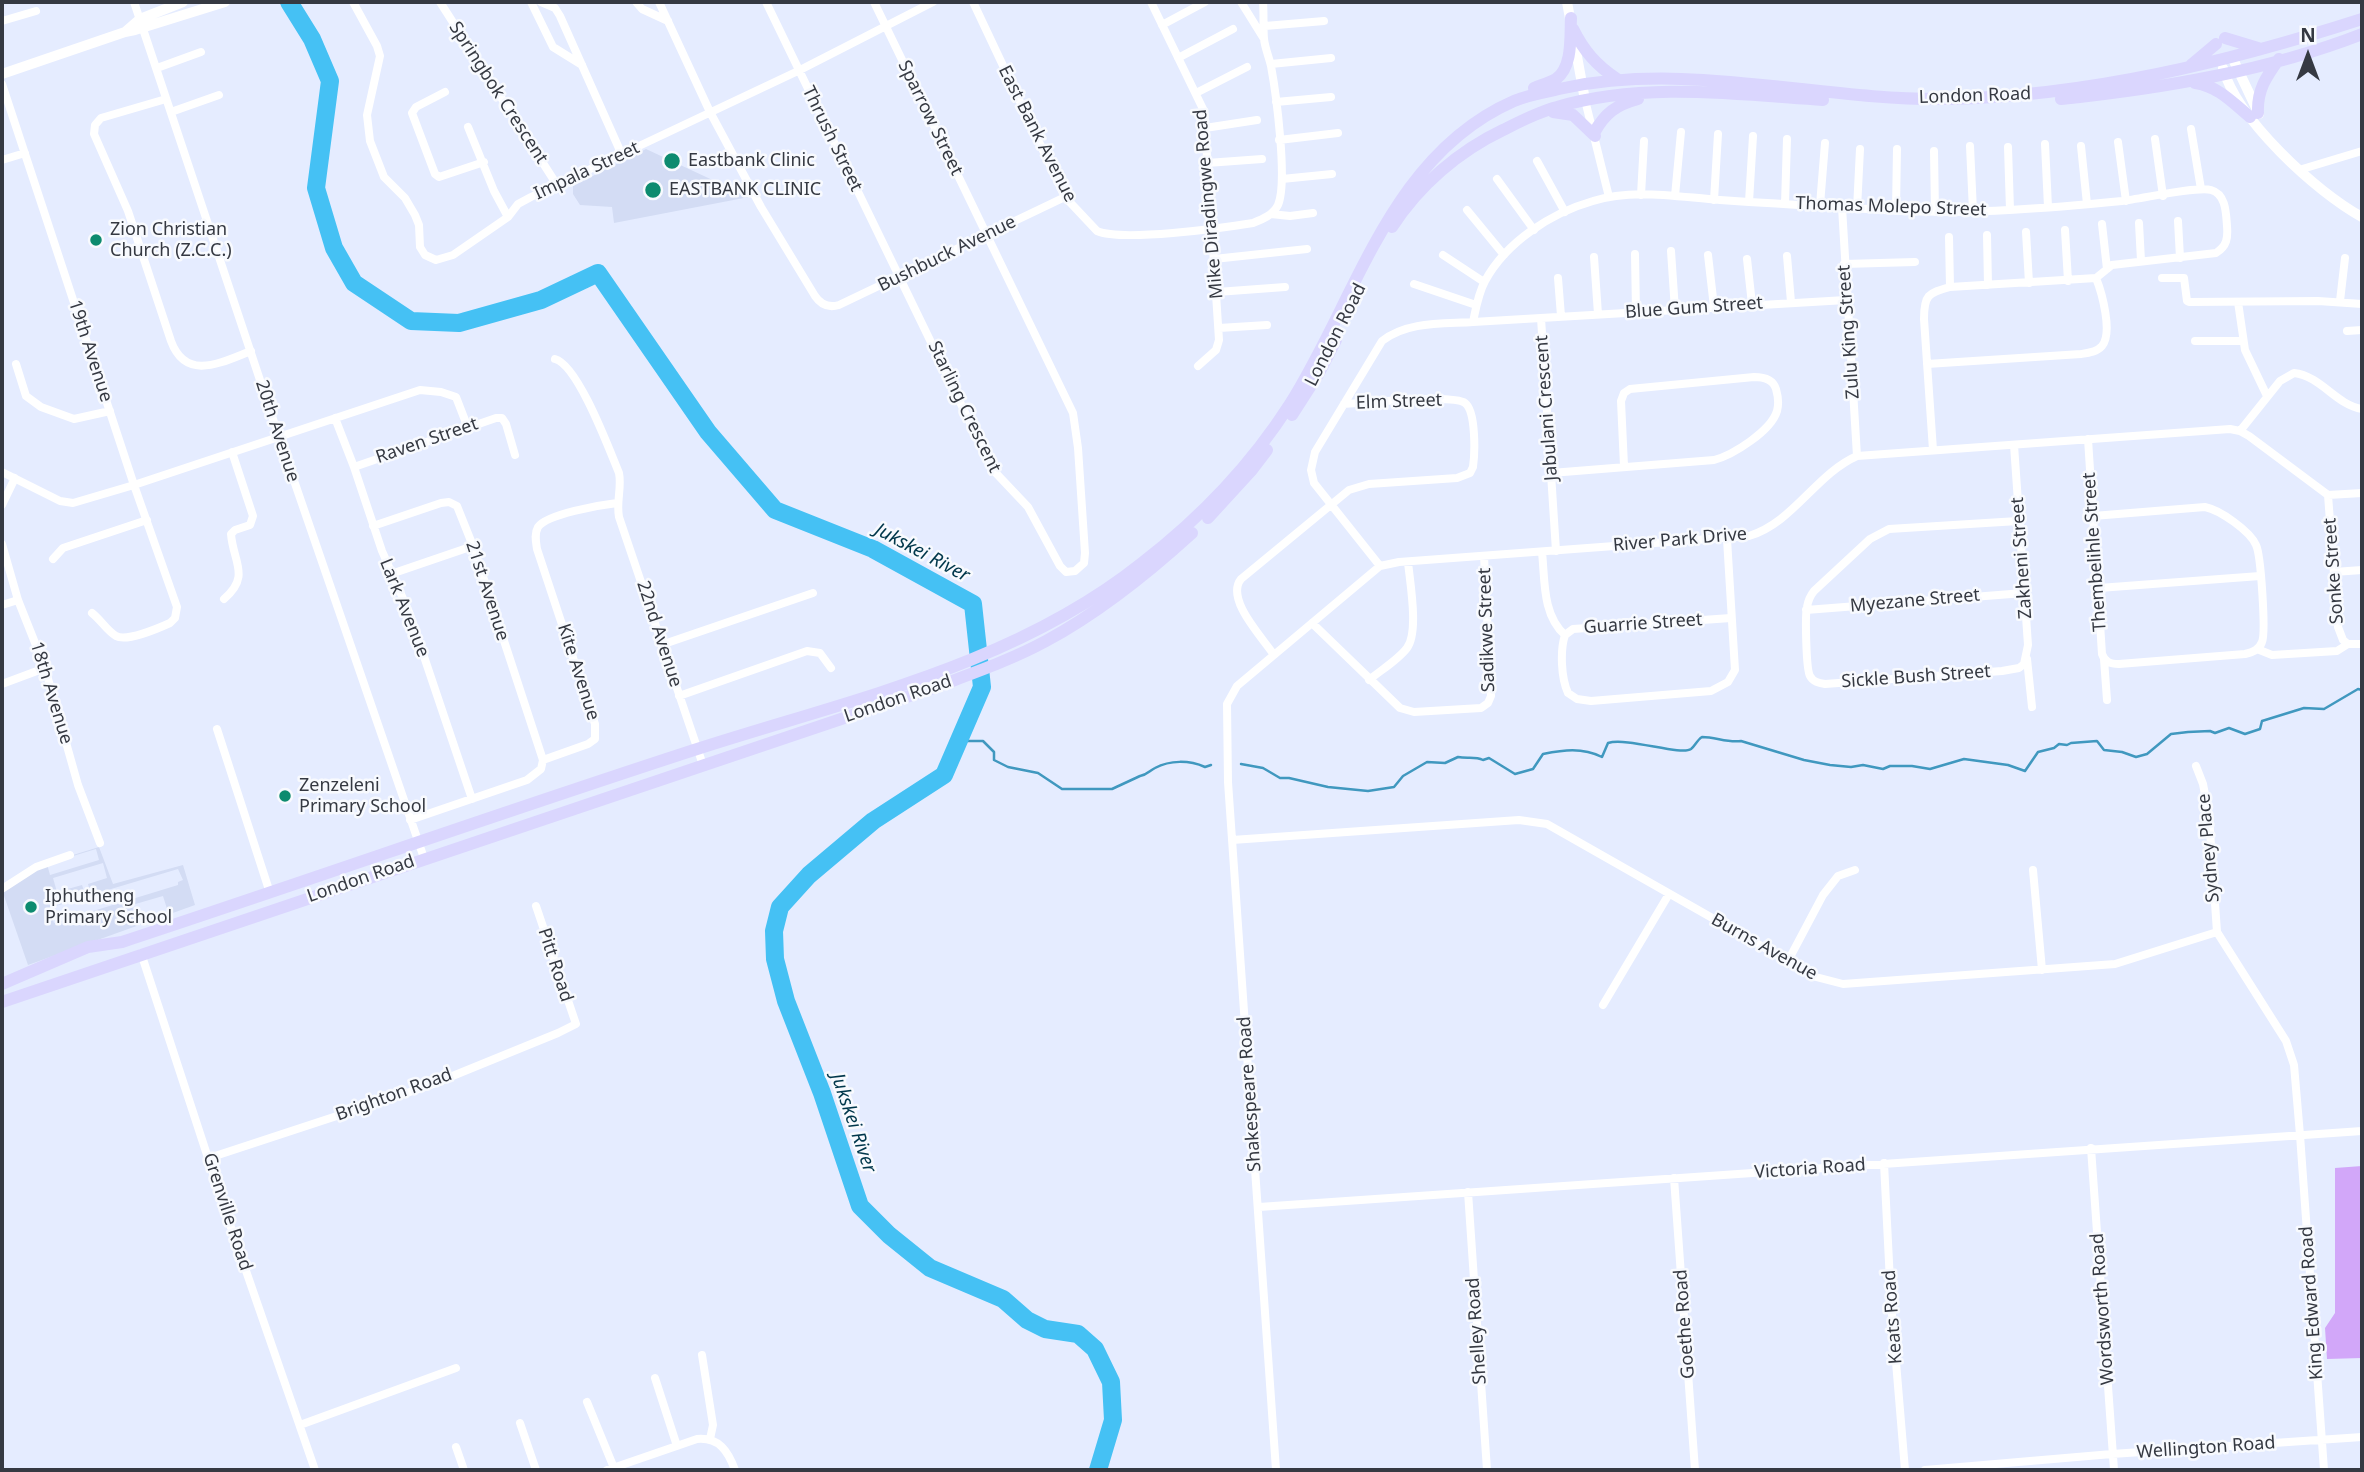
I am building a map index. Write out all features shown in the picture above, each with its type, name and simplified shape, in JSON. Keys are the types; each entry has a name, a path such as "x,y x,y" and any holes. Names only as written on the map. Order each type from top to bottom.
{"main road":[{"name":"London Road","path":"2,1002 703,765 936,680 1056,621 1100,595 1202,512 1256,452 1292,402 1330,334 1385,224 1432,160 1461,132 1523,97 1617,79 1681,77 1881,97 1946,99 2026,95 2076,89 2227,59 2362,19"},
{"path":"1572,24 1582,47 1594,62 1617,79"},
{"path":"1523,97 1531,90 1555,79 1562,72 1568,56 1572,24"},
{"name":"London Road","path":"2,984 88,947 122,942 698,749 993,665 1066,630 1126,590 1156,566 1226,499 1264,455 1319,373 1387,236 1425,185 1458,156 1487,138 1538,113 1585,100 1661,92 1900,104 2040,101 2185,82 2279,60 2362,34"},
{"path":"2188,67 2220,41 2264,49"},
{"path":"2185,82 2212,87 2254,115 2265,78 2279,60"},
{"path":"1538,113 1558,111 1573,115 1595,134 1604,117 1614,108 1661,92"}],"street":[{"name":"20th Avenue","path":"134,2 279,437 424,858"},
{"path":"2,74 125,32 183,2"},
{"path":"141,23 225,2"},
{"name":"Impala Street","path":"353,2 380,56 367,115 370,141 384,177 404,198 415,215 421,251 430,258 444,259 508,217 518,204 798,71 933,2"},
{"name":"Springbok Crescent","path":"440,2 557,185"},
{"path":"531,2 553,47 582,65"},
{"path":"541,2 555,8 560,16 622,155"},
{"path":"636,2 642,9 668,21"},
{"path":"659,2 710,112"},
{"name":"Thrush Street","path":"766,2 900,276"},
{"name":"Sparrow Street","path":"874,2 986,235"},
{"name":"East Bank Avenue","path":"973,2 1065,197 1091,226 1104,234 1125,236 1252,223 1271,214 1290,216 1313,213"},
{"name":"Mike Diradingwe Road","path":"1152,2 1203,106 1219,328 1216,350 1198,366"},
{"path":"1162,25 1205,2"},
{"path":"1241,2 1264,39 1271,64 1282,179 1278,204 1271,214"},
{"path":"1263,2 1264,39"},
{"path":"1567,2 1581,84 1609,197"},
{"path":"2,21 36,11"},
{"path":"1265,26 1324,21"},
{"path":"1178,58 1233,29"},
{"path":"156,68 201,52"},
{"path":"1271,64 1331,58"},
{"path":"2227,59 2231,72 2263,130 2321,190 2362,217"},
{"path":"1196,93 1247,67"},
{"name":"19th Avenue","path":"2,84 177,607 174,618 167,624 122,639 92,613"},
{"path":"445,92 416,107 412,113 435,174 439,177 447,176 484,162"},
{"path":"171,112 219,95"},
{"path":"1276,102 1331,97"},
{"path":"166,99 101,118 95,125 94,134 125,203 178,355 188,363 201,367 212,366 251,351"},
{"name":"Bushbuck Avenue","path":"710,112 774,230 815,296 827,306 839,305 1065,197"},
{"path":"1205,128 1257,120"},
{"path":"468,127 494,191 508,217"},
{"path":"1933,450 1924,309 1925,302 1933,292 1950,287 2096,278 2112,265 2216,253 2225,246 2227,229 2222,199 2214,190 2200,189 2191,129"},
{"path":"1675,196 1681,132"},
{"path":"1279,140 1338,133"},
{"path":"1714,200 1718,134"},
{"path":"1749,202 1753,136"},
{"path":"1785,204 1787,139"},
{"path":"2155,139 2163,196"},
{"path":"1641,195 1644,141"},
{"path":"2118,142 2126,201"},
{"path":"1819,205 1825,143"},
{"path":"2045,144 2048,207"},
{"path":"1970,146 1973,211"},
{"path":"2081,146 2087,204"},
{"path":"2008,147 2010,209"},
{"path":"1857,209 1860,149"},
{"path":"1896,149 1896,211"},
{"path":"1934,151 1935,212"},
{"path":"2299,170 2362,151"},
{"path":"2,160 25,153"},
{"path":"1207,163 1262,159"},
{"path":"1537,162 1565,212"},
{"path":"1282,179 1332,174"},
{"path":"1497,179 1534,230"},
{"name":"Thomas Molepo Street","path":"1473,322 1484,282 1504,255 1534,230 1565,212 1609,197 1675,196 1935,212 2126,201 2200,189"},
{"name":"Zulu King Street","path":"1842,207 1857,456"},
{"path":"1467,210 1504,255"},
{"path":"2178,221 2180,258"},
{"path":"2139,223 2141,261"},
{"path":"2102,224 2107,269"},
{"path":"2065,230 2068,281"},
{"path":"2026,232 2029,283"},
{"name":"Starling Crescent","path":"900,276 993,470 1028,507 1060,566 1066,572 1075,571 1084,563 1085,553 1074,416 986,235"},
{"path":"1987,235 1988,285"},
{"path":"1949,237 1950,287"},
{"path":"1214,259 1307,249"},
{"path":"1671,251 1675,310"},
{"path":"1635,254 1636,312"},
{"path":"1443,255 1484,282"},
{"path":"1708,255 1714,307"},
{"path":"1787,256 1791,302"},
{"path":"1594,257 1598,314"},
{"path":"2340,302 2345,258"},
{"path":"1747,259 1752,304"},
{"path":"1844,264 1915,262"},
{"path":"1558,278 1561,316"},
{"path":"1927,364 2081,354 2099,349 2104,344 2106,330 2104,305 2096,278"},
{"path":"2162,278 2183,278 2189,302 2362,304"},
{"path":"1414,284 1476,305"},
{"path":"1217,292 1285,287"},
{"name":"Blue Gum Street","path":"1541,318 1846,300"},
{"path":"2238,302 2243,341 2267,397"},
{"name":"Jabulani Crescent","path":"1380,566 1314,483 1312,462 1315,452 1382,341 1413,327 1541,318 1556,551"},
{"path":"1219,328 1267,325"},
{"path":"2347,331 2362,330"},
{"path":"2195,341 2243,341"},
{"name":"22nd Avenue","path":"555,359 562,361 579,383 619,472 619,517 703,765"},
{"path":"16,364 26,396 40,407 74,419 110,411"},
{"path":"2362,409 2347,404 2312,378 2294,373 2280,382 2240,431 2328,495 2362,492"},
{"path":"1551,473 1714,460 1731,455 1763,429 1776,414 1778,403 1775,387 1770,380 1754,377 1630,389 1624,393 1621,401 1624,466"},
{"path":"2,471 69,503 134,485 425,390 456,397 468,428"},
{"name":"Elm Street","path":"1331,505 1349,490 1363,485 1451,479 1469,473 1474,461 1472,416 1463,402 1445,399 1344,404"},
{"name":"Lark Avenue","path":"335,418 373,526 409,612 472,799"},
{"name":"Raven Street","path":"354,467 492,418 502,418 506,424 515,455"},
{"name":"River Park Drive","path":"1380,566 1749,536 1767,528 1837,468 1857,456 2221,428 2240,431"},
{"name":"Thembelihle Street","path":"2088,439 2108,700"},
{"name":"Zakheni Street","path":"2014,445 2032,707"},
{"path":"224,599 235,589 239,580 231,534 235,530 250,526 253,516 232,452"},
{"path":"2,505 15,478"},
{"name":"Sonke Street","path":"2328,495 2338,627 2343,640 2348,644"},
{"name":"21st Avenue","path":"373,526 441,503 457,506 473,546 543,760"},
{"name":"Kite Avenue","path":"410,820 531,778 541,769 543,760 589,744 595,739 596,730 537,549 536,531 538,526 549,519 595,506 617,503"},
{"path":"1331,505 1237,584 1239,604 1275,655 1380,566"},
{"path":"2093,516 2195,507 2212,508 2249,534 2256,543 2263,627 2259,647 2263,653 2272,655 2324,652 2342,649 2348,644 2362,644"},
{"path":"53,559 63,548 147,520"},
{"path":"1806,610 1814,591 1878,533 1914,526 2018,521"},
{"path":"1542,552 1547,603 1564,638 1564,682 1572,697 1591,701 1711,691 1728,682 1735,670 1727,538"},
{"name":"18th Avenue","path":"2,544 18,600 45,668 78,785 100,843"},
{"path":"391,573 473,546"},
{"name":"Sadikwe Street","path":"1369,680 1396,706 1414,712 1477,709 1488,703 1491,690 1484,556"},
{"path":"1312,624 1369,680 1406,650 1412,639 1408,562"},
{"path":"2334,572 2362,570"},
{"path":"2099,588 2260,576"},
{"path":"661,645 813,593"},
{"name":"Myezane Street","path":"1806,610 2024,593"},
{"path":"2,605 18,600"},
{"name":"Sickle Bush Street","path":"1806,610 1808,672 1814,681 1825,684 2002,671 2019,668 2027,659"},
{"name":"Guarrie Street","path":"1564,638 1573,629 1580,628 1731,618"},
{"path":"2106,661 2119,664 2245,654 2259,647"},
{"path":"679,696 807,651 820,653 831,668"},
{"name":"Shakespeare Road","path":"1275,655 1234,689 1227,704 1226,718 1228,782 1276,1470"},
{"path":"2,684 45,668"},
{"path":"217,729 270,893"},
{"name":"Sydney Place","path":"2196,766 2203,784 2209,817 2217,932"},
{"name":"Burns Avenue","path":"1232,840 1532,821 1556,827 1788,961 1816,976 1843,984 2042,970 2132,960 2217,932"},
{"path":"2,889 33,869 70,855"},
{"path":"1788,961 1823,895 1838,876 1855,870"},
{"path":"2033,870 2042,970"},
{"path":"1603,1005 1669,894"},
{"name":"Pitt Road","path":"536,906 576,1024"},
{"path":"2217,932 2291,1052 2300,1135"},
{"name":"Grenville Road","path":"141,954 315,1470"},
{"name":"Brighton Road","path":"209,1158 428,1086 576,1024"},
{"name":"Victoria Road","path":"1259,1207 2362,1131"},
{"name":"King Edward Road","path":"2300,1135 2324,1470"},
{"name":"Wordsworth Road","path":"2091,1149 2114,1470"},
{"name":"Keats Road","path":"1884,1163 1891,1302 1905,1470"},
{"name":"Goethe Road","path":"1674,1178 1695,1470"},
{"name":"Shelley Road","path":"1468,1192 1487,1470"},
{"path":"702,1355 713,1425 710,1439"},
{"path":"300,1425 456,1368"},
{"path":"654,1378 677,1446"},
{"path":"587,1402 611,1469 697,1439 710,1439 727,1452 735,1470"},
{"path":"520,1423 536,1470"},
{"name":"Wellington Road","path":"1925,1470 2362,1437"},
{"path":"456,1447 464,1470"}],"shaded area":[{"name":"EASTBANK CLINIC","path":"646,149 749,197 614,223 612,207 580,205 573,194 573,186"},
{"name":"Iphutheng Primary School","path":"99,847 113,884 183,865 195,905 28,965 2,890 47,863","holes":["96,849 99,860 50,875 47,864","103,863 107,878 88,884 91,895 178,869 183,880 178,882 178,885 54,923 49,908 86,897 82,885 57,892 53,878","163,896 168,912 136,921 132,905"]},
{"path":"2362,1166 2362,1358 2327,1359 2325,1328 2335,1313 2335,1168"}],"waterway":[{"name":"Jukskei River","path":"289,2 312,39 330,81 316,188 334,248 354,283 411,321 459,323 541,300 598,273 708,432 775,510 873,549 973,604 982,687 944,775 873,821 809,875 780,907 774,931 775,959 786,1001 822,1093 860,1206 889,1235 930,1268 1003,1299 1027,1320 1045,1329 1078,1334 1095,1349 1111,1382 1113,1420 1098,1470"},
{"path":"1241,764 1263,768 1280,778 1368,791 1394,787 1403,776 1427,762 1445,763 1458,757 1483,760 1489,758 1515,774 1533,769 1543,754 1580,751 1602,757 1608,743 1617,742 1685,751 1691,749 1702,737 1741,741 1830,765 1863,765 1883,769 1890,766 1912,766 1930,769 1964,759 2008,765 2025,771 2038,752 2059,744 2097,741 2104,750 2136,757 2147,754 2171,734 2210,731 2215,733 2229,728 2245,734 2260,729 2262,721 2304,708 2324,709 2358,689 2362,690"},
{"path":"959,741 983,741 994,752 994,760 1008,767 1038,773 1062,789 1112,789 1161,765 1173,762 1205,767 1211,765"}],"place":[{"name":"Eastbank Clinic","path":"672,161"},
{"name":"EASTBANK CLINIC","path":"653,190"},
{"name":"Zion Christian Church (Z.C.C.)","path":"96,240"},
{"name":"Zenzeleni Primary School","path":"285,796"},
{"name":"Iphutheng Primary School","path":"31,907"}]}
